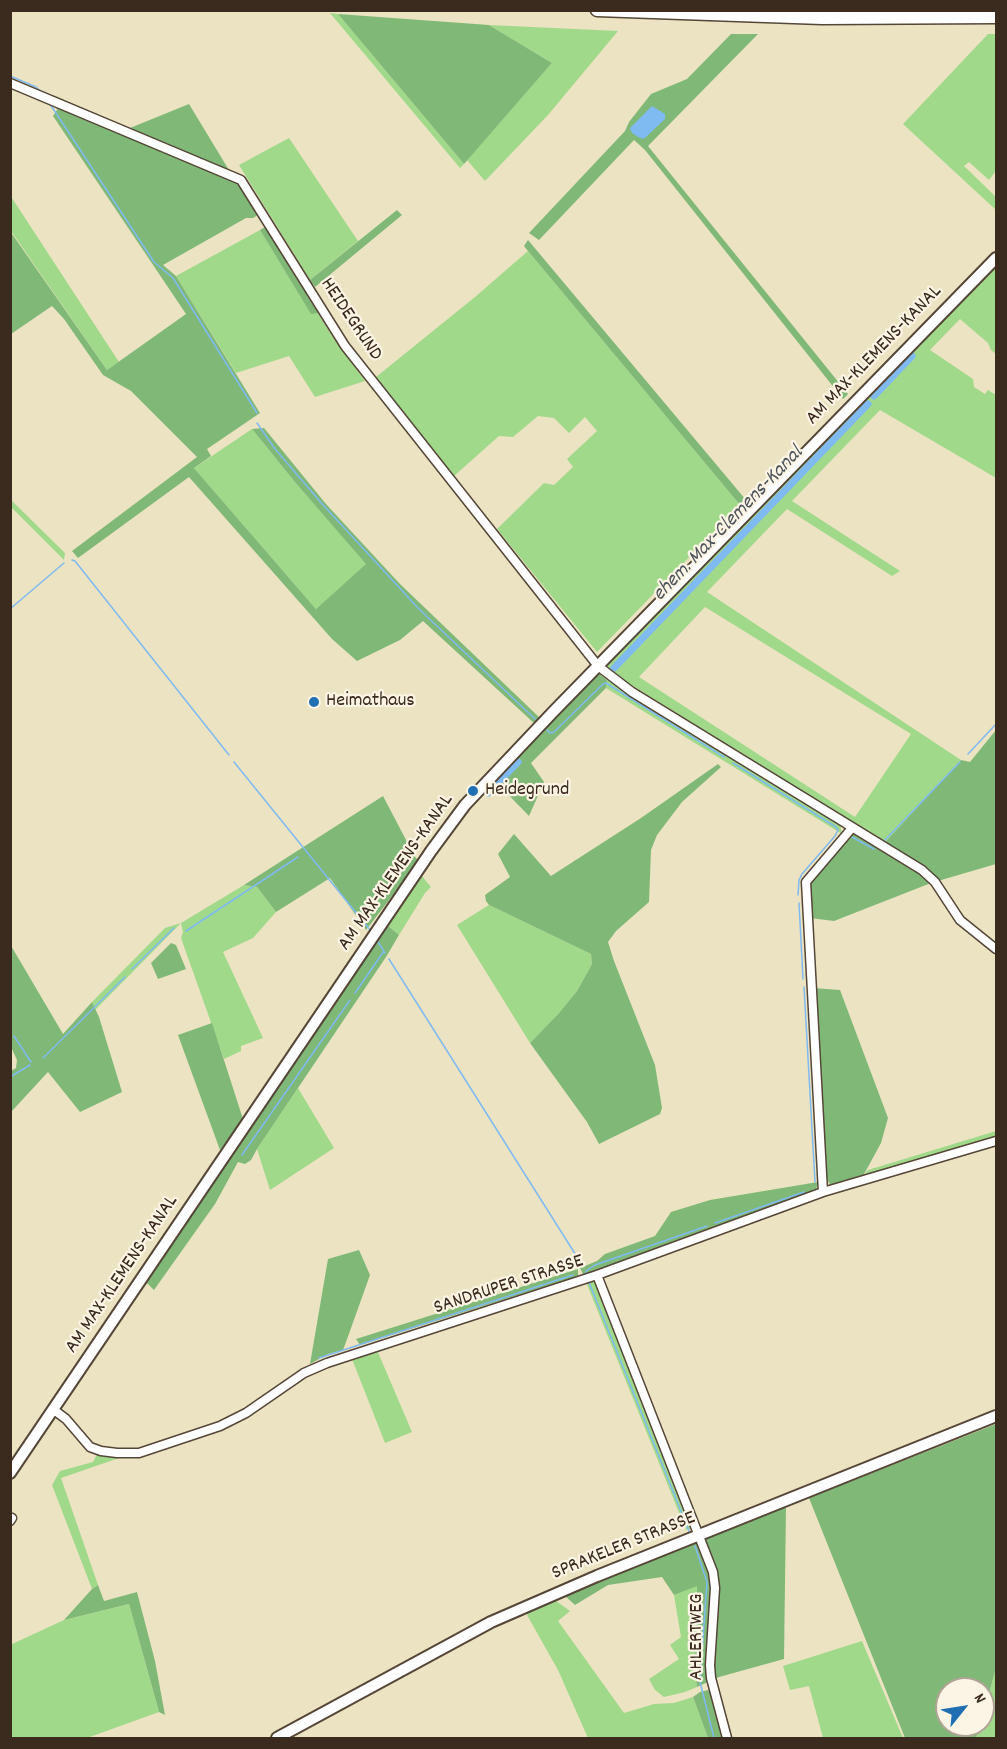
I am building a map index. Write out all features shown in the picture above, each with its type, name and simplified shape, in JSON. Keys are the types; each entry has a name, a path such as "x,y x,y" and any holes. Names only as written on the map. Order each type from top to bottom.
{"highway":[{"path":"597,10 812,18 996,17"}],"main road":[{"name":"AM MAX-KLEMENS-KANAL","path":"10,1473 447,828 476,793 598,666 996,258"},
{"name":"SPRAKELER STRASSE","path":"277,1738 491,1623 597,1576 996,1416"}],"street":[{"name":"HEIDEGRUND","path":"10,83 241,180 345,346 598,666 632,692 922,870 935,882 960,920 996,949"},
{"path":"823,1192 806,882 852,828"},
{"name":"SANDRUPER STRASSE","path":"54,1410 66,1419 90,1447 117,1453 139,1453 229,1422 313,1369 590,1277 823,1192 996,1141"},
{"name":"AHLERTWEG","path":"590,1277 700,1535 711,1566 715,1588 711,1671 727,1738"}],"green space":[{"path":"330,13 338,14 464,164 460,168"},
{"path":"338,14 489,25 552,63 464,164"},
{"path":"489,25 618,31 548,115 485,181 467,160 552,63"},
{"path":"731,34 758,34 648,146 848,394 843,399 645,150 634,140 539,240 529,233 625,131 629,122 651,94 687,79"},
{"path":"988,34 996,34 996,171 989,180 969,162 964,166 996,197 996,210 903,124"},
{"path":"53,95 130,128 189,104 258,215 246,218 163,265 176,276 260,413 207,449 211,456 194,468 316,609 366,564 252,429 264,428 326,504 400,584 541,719 535,724 423,621 400,640 357,661 332,639 189,477 78,558 72,551 197,457 131,391 103,375 64,319 52,306 11,334 10,231 107,370 186,314 53,116 57,110"},
{"path":"289,138 358,241 310,280 239,165"},
{"path":"10,195 119,362 107,370 11,231"},
{"path":"397,210 402,215 315,287 310,280"},
{"path":"265,227 318,313 311,314 260,230"},
{"path":"260,230 311,313 318,313 365,381 315,397 289,356 236,373 176,276"},
{"path":"528,240 746,500 740,505 524,246"},
{"path":"528,251 740,505 597,652 497,529 544,483 554,485 573,467 567,459 597,431 585,417 569,433 554,418 538,416 513,437 499,436 454,476 376,377"},
{"path":"996,266 996,354 988,343 960,319 930,350 973,379 974,387 985,394 988,390 996,395 996,478 880,410 792,501 900,571 892,576 787,509 707,592 961,760 885,843 607,669 608,662","holes":["705,607 911,734 855,817 639,677"]},
{"path":"252,429 367,564 316,609 194,468"},
{"path":"10,499 65,553 64,560 11,507"},
{"path":"598,673 607,680 606,688 531,763 544,782 529,816 494,780"},
{"path":"607,680 835,820 840,824 842,834 606,688"},
{"path":"996,730 996,864 931,883 834,921 810,918 811,883 853,833 879,849 961,760 970,762"},
{"path":"718,764 721,767 682,802 657,835 651,850 649,902 616,931 608,942 655,1065 662,1108 660,1114 599,1144 587,1122 530,1043 577,991 592,964 591,954 489,905 485,895 510,877 498,854 514,834 551,876 641,818"},
{"path":"383,796 419,861 366,930 330,878 276,912 257,887 244,885"},
{"path":"421,875 431,887 399,935 387,925"},
{"path":"244,885 257,887 276,912 253,938 223,952 263,1038 241,1046 241,1051 224,1059 181,938 183,932 181,923"},
{"path":"489,905 591,954 592,964 577,991 530,1043 457,925"},
{"path":"181,923 95,1010 92,1002 165,928"},
{"path":"387,925 399,935 386,957 251,1160 245,1164 238,1162 215,1204 154,1290 145,1281"},
{"path":"171,943 176,945 186,969 158,979 151,963"},
{"path":"10,944 63,1034 92,1002 99,1017 122,1092 80,1112 48,1072 11,1112 11,1071 16,1068 17,1060 11,1047"},
{"path":"813,988 840,990 888,1118 881,1143 863,1176 831,1186 825,1176"},
{"path":"212,1023 243,1119 220,1150 178,1035"},
{"path":"298,1088 334,1148 270,1190 257,1149"},
{"path":"996,1131 996,1137 863,1176 868,1170"},
{"path":"818,1182 816,1190 584,1276 580,1268 597,1261 605,1254 655,1236 671,1212 710,1200"},
{"path":"359,1250 370,1275 343,1350 328,1354 310,1364 328,1259"},
{"path":"578,1269 578,1276 360,1345 356,1339"},
{"path":"594,1280 693,1528 686,1530 586,1282"},
{"path":"377,1350 412,1432 385,1443 352,1359"},
{"path":"996,1424 996,1668 994,1677 935,1677 935,1737 976,1738 905,1738 809,1498"},
{"path":"97,1454 122,1457 61,1478 98,1585 92,1589 52,1485 60,1471 93,1462"},
{"path":"786,1506 784,1659 719,1677 697,1687 695,1671 697,1586 674,1595 662,1577 608,1585 575,1605 564,1595"},
{"path":"98,1585 104,1601 137,1592 155,1661 165,1715 159,1712 129,1604 64,1620"},
{"path":"697,1585 695,1671 697,1687 664,1697 655,1690 649,1679 679,1659 670,1645 681,1637 674,1595"},
{"path":"552,1598 570,1611 558,1621 624,1713 654,1704 674,1703 693,1697 708,1738 588,1738 558,1670 527,1615 529,1611"},
{"path":"129,1604 159,1712 87,1738 11,1738 10,1645 64,1620"},
{"path":"862,1641 903,1738 823,1738 809,1686 790,1690 783,1666"},
{"path":"996,1668 996,1738 976,1738 995,1737 994,1677"},
{"path":"708,1690 712,1693 725,1738 708,1738 693,1697"}],"water":[{"path":"652,106 665,114 665,119 643,139 632,133 630,128"}],"waterway":[{"path":"10,76 36,87 41,92"},
{"path":"50,104 154,262 173,278 257,413"},
{"name":"ehem. Max-Clemens-Kanal","path":"874,396 912,356"},
{"name":"ehem. Max-Clemens-Kanal","path":"614,668 868,404"},
{"path":"257,423 275,449 324,506 419,609 535,719"},
{"path":"72,560 229,755"},
{"path":"10,609 64,563"},
{"path":"547,730 550,733 554,732 606,683 724,757"},
{"path":"968,754 996,724"},
{"path":"234,762 370,930"},
{"name":"ehem. Max-Clemens-Kanal","path":"488,793 518,762"},
{"path":"884,841 960,762"},
{"path":"733,763 838,830 802,874 799,880 798,895"},
{"path":"852,837 874,849"},
{"path":"186,931 298,857"},
{"path":"799,903 803,979"},
{"path":"132,969 174,928"},
{"path":"378,942 385,953"},
{"path":"355,993 384,951"},
{"path":"389,959 579,1260"},
{"path":"43,1058 125,977"},
{"path":"804,987 815,1182"},
{"path":"242,1155 350,1000"},
{"path":"14,1036 31,1062"},
{"path":"10,1077 30,1065"},
{"path":"715,1223 804,1192"},
{"path":"586,1276 586,1271 595,1265 707,1226"},
{"path":"319,1358 573,1275"},
{"path":"588,1280 689,1531"},
{"path":"695,1546 707,1582 700,1682 714,1738"}],"place":[{"name":"Heimathaus","path":"314,702"},
{"name":"Heidegrund","path":"473,791"}]}
